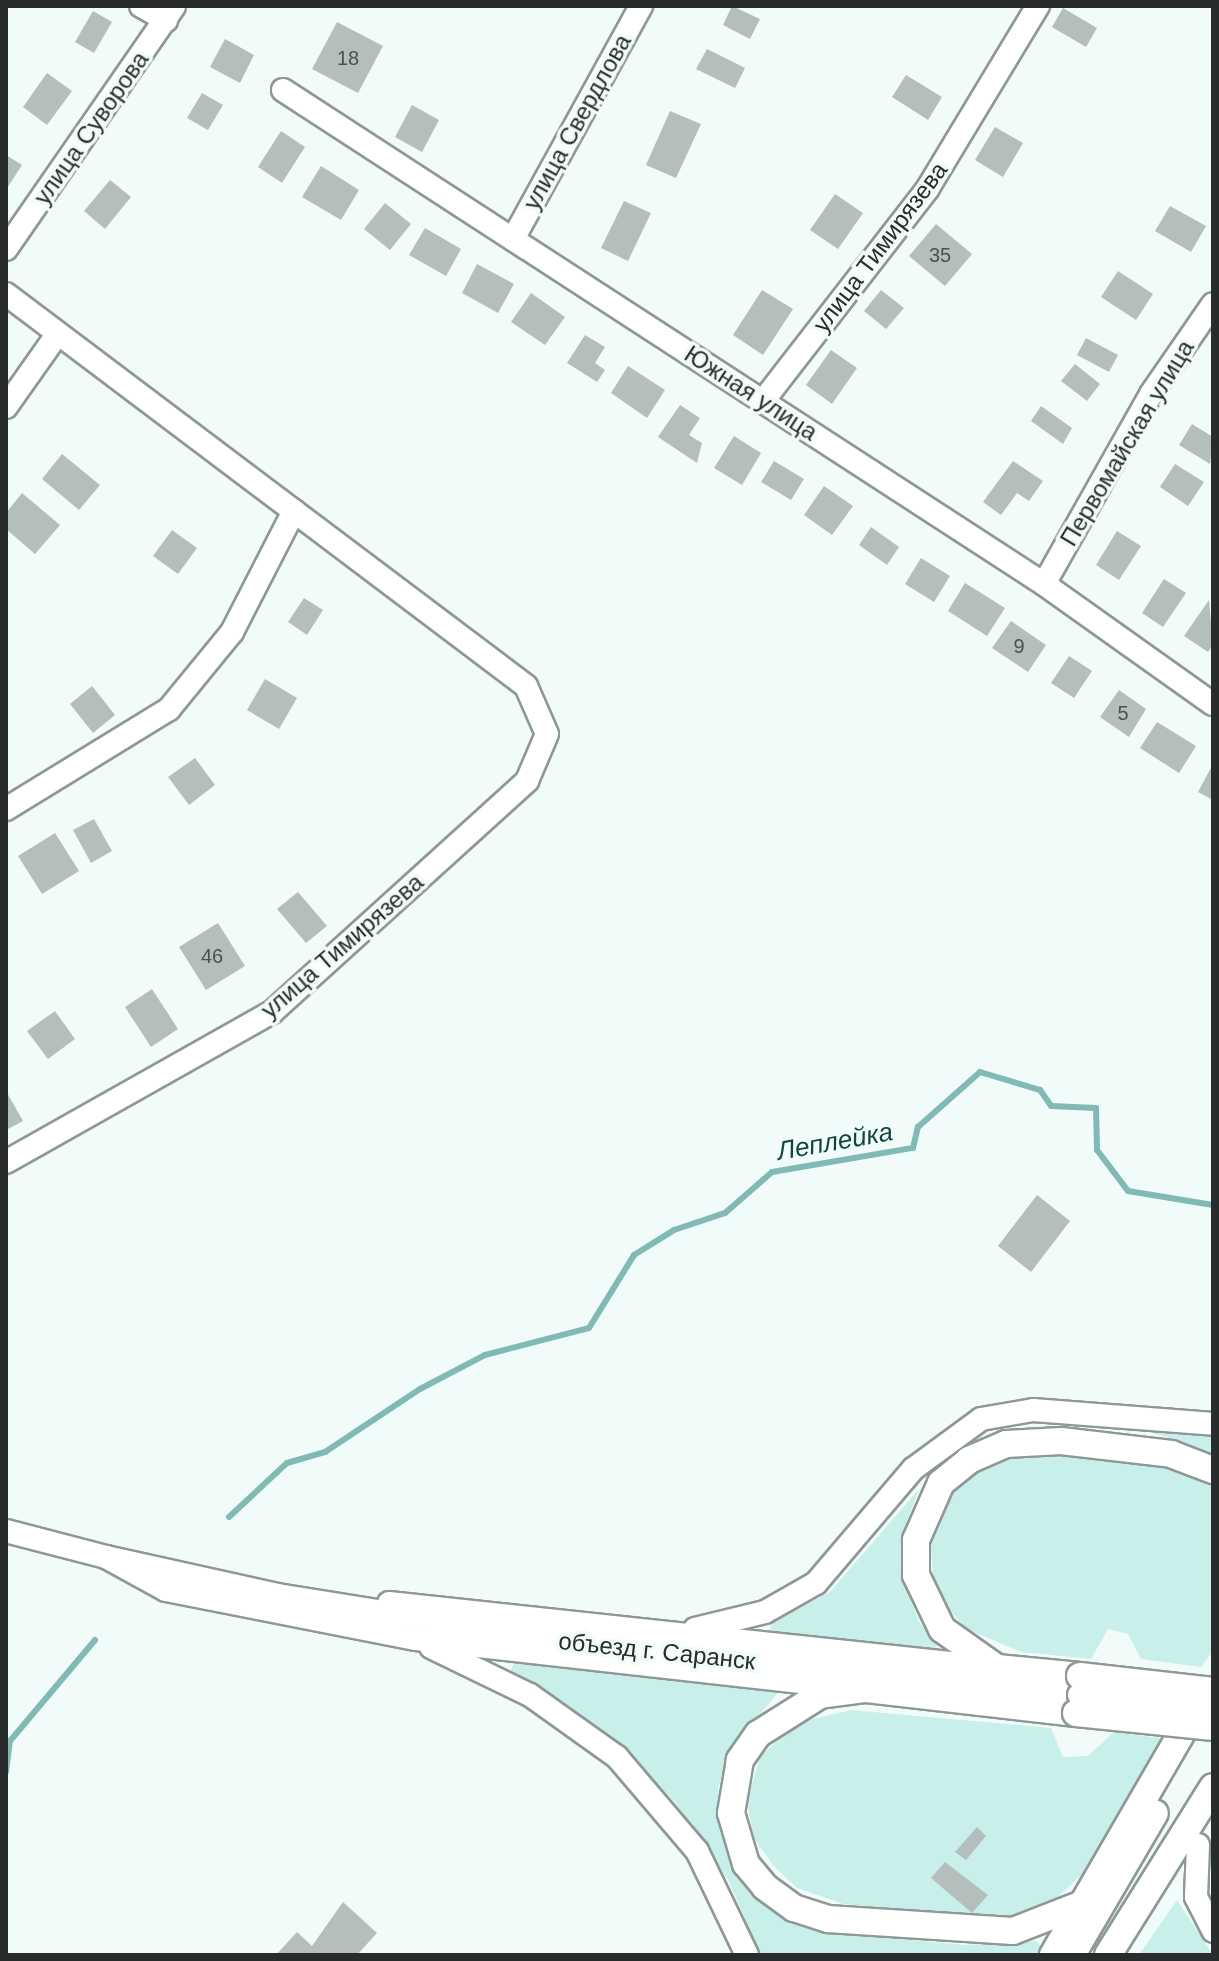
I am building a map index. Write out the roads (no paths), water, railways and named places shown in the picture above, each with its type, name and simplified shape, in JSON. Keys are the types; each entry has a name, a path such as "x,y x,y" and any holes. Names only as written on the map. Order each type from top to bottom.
{"main road":[{"path":"1213,1470 1171,1454 1061,1441 1006,1444 941,1483 916,1540 916,1575 942,1629 997,1668 1079,1695 1213,1727"},
{"path":"1053,1955 1213,1679"},
{"path":"1080,1905 1039,1926 976,1932 828,1919 794,1908 765,1887 735,1838 740,1760 787,1709 864,1689 1079,1695 1213,1691"},
{"path":"1072,1955 1213,1711"},
{"path":"1108,1955 1213,1787"},
{"path":"1126,1955 1213,1821"}],"street":[{"path":"141,6 170,13"},
{"name":"улица Свердлова","path":"513,239 641,6"},
{"name":"улица Тимирязева","path":"763,401 928,188 1038,6"},
{"name":"улица Суворова","path":"6,249 170,13"},
{"name":"Южная улица","path":"283,90 1044,584 1213,704"},
{"path":"6,294 56,336 294,511 232,632 169,709 6,809"},
{"name":"Первомайская улица","path":"1044,584 1151,394 1213,304"},
{"path":"6,407 56,336"},
{"name":"улица Тимирязева","path":"6,1162 272,1012 319,973 527,781 547,734 526,686 294,511"},
{"path":"666,1634 727,1625 795,1598 838,1564 933,1450 981,1419 1033,1410 1213,1424"},
{"path":"6,1531 106,1557 166,1590 416,1639 864,1689"},
{"name":"объезд г. Саранск","path":"106,1557 295,1598 598,1646 1213,1711"},
{"path":"295,1598 997,1668"},
{"path":"416,1639 530,1695 617,1757 697,1851 747,1955"},
{"path":"1198,1845 1196,1897 1213,1931"}],"waterway":[{"name":"Леплейка","path":"229,1517 287,1463 325,1452 420,1389 485,1355 589,1328 634,1255 674,1230 725,1213 772,1172 913,1148 918,1127 980,1072 1040,1090 1051,1106 1096,1108 1097,1150 1128,1191 1213,1205"},
{"name":"Леплейка","path":"6,1772 10,1741 95,1640"}]}
